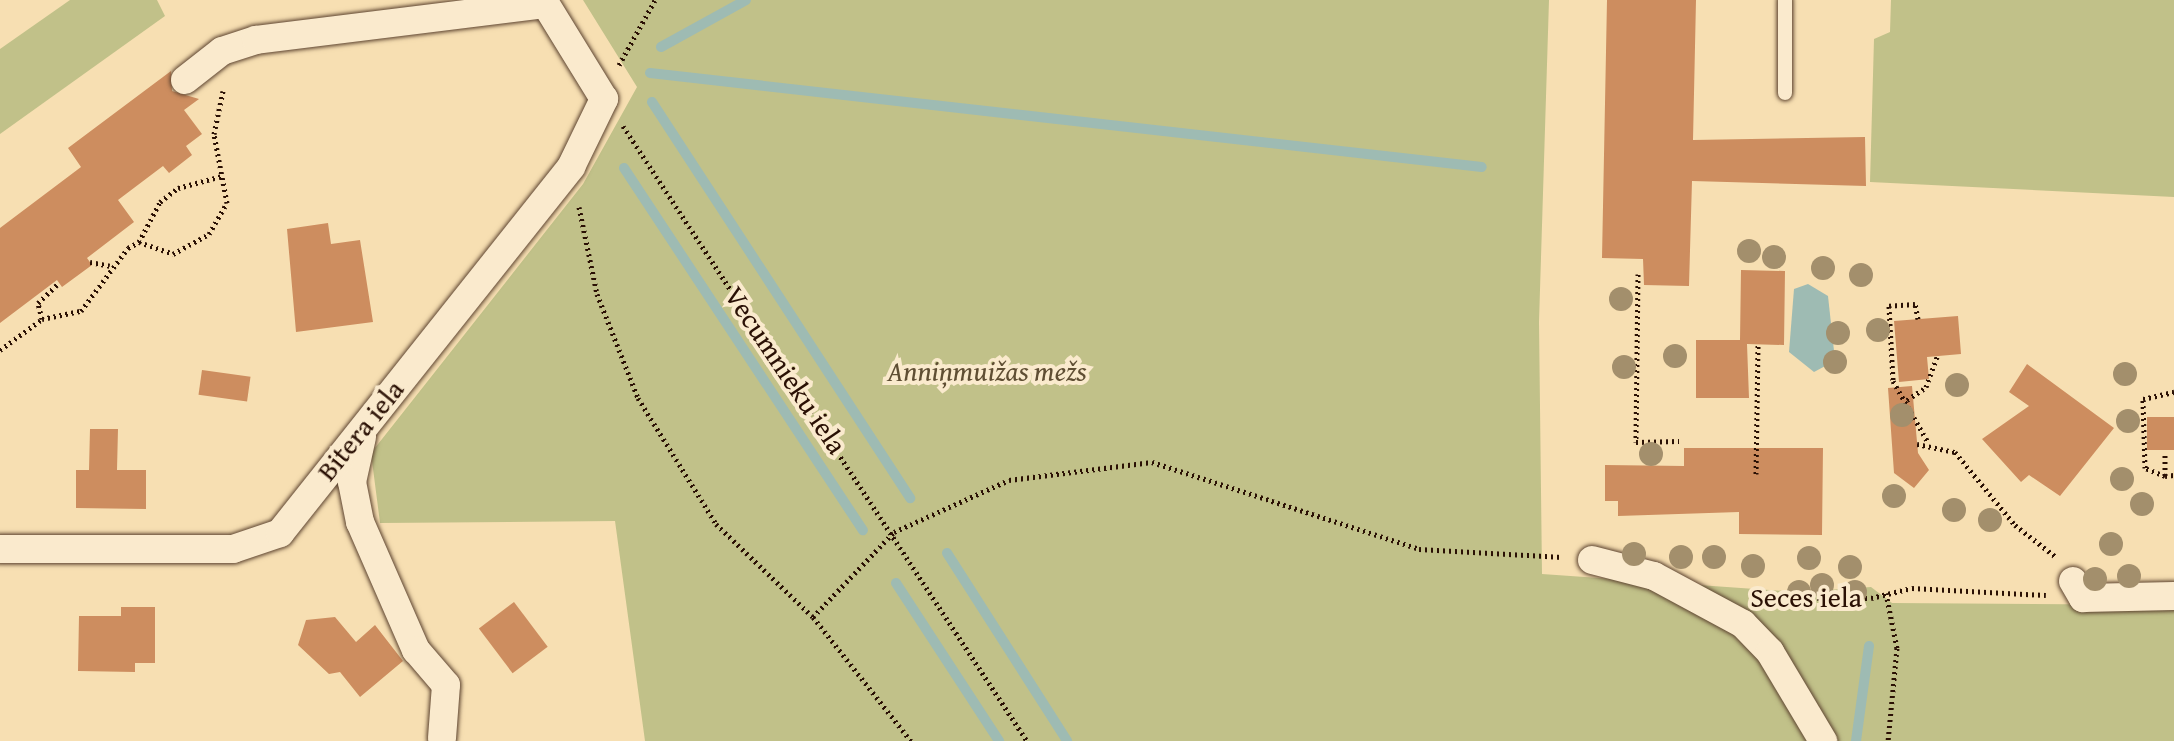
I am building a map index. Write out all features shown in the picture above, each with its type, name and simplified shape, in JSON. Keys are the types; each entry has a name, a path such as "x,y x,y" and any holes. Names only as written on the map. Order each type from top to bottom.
{"street":[{"path":"185,80 222,51 256,40 544,2 604,99"},
{"name":"Bitera iela","path":"0,549 255,544 280,533 571,167 604,99"},
{"path":"369,421 354,455 360,522 416,650 446,685 442,738"},
{"name":"Seces iela","path":"1592,560 1654,576 1723,611"},
{"path":"2072,583 2174,596"},
{"path":"1723,611 1759,637 1823,741"}],"lane":[{"path":"1785,0 1785,93"}],"path":[{"path":"604,99 655,0"},
{"path":"139,242 173,254 192,249 222,219 223,176 214,134 226,74 222,51"},
{"name":"Vecumnieku iela","path":"604,99 894,532 1027,741"},
{"path":"571,167 597,294 638,398 716,524 813,617 911,741"},
{"path":"0,350 42,319 81,311 110,266 139,242 160,202 178,188 223,176"},
{"path":"90,262 110,266"},
{"path":"1638,274 1636,442 1679,441"},
{"path":"42,319 38,303 59,283"},
{"path":"1918,319 1915,304 1889,306 1893,381 1907,400 1929,443"},
{"path":"1756,474 1758,344"},
{"path":"1907,400 1926,387 1937,356"},
{"path":"2174,392 2143,399 2145,468 2165,476 2174,475"},
{"path":"1917,444 1929,443 1955,452 1979,475 2015,525 2053,553 2072,583"},
{"path":"2165,455 2165,476"},
{"path":"813,617 894,532 1009,480 1152,462 1419,549 1592,560"},
{"name":"Seces iela","path":"1723,611 1738,595 1886,593 1912,588 2072,583"},
{"path":"1886,593 1897,648 1888,741"}],"green space":[{"path":"70,0 157,0 165,16 0,134 0,49"},
{"name":"Anniņmuižas mežs","path":"583,0 1549,0 1539,322 1542,574 1799,592 1871,587 1892,603 2174,605 2174,741 645,741 615,521 380,523 371,453 583,184 637,87"},
{"path":"1891,0 2174,0 2174,197 1870,182 1874,39 1890,32"}],"water":[{"path":"1808,284 1828,296 1834,351 1829,364 1814,372 1789,352 1794,289"}],"building":[{"path":"1607,0 1696,0 1693,140 1865,137 1866,186 1692,181 1689,286 1644,285 1643,259 1602,258"},
{"path":"171,71 172,91 199,99 184,110 202,134 186,146 192,155 169,173 163,166 118,200 134,222 87,258 92,265 62,287 57,280 0,323 0,228 81,167 68,148"},
{"path":"328,223 331,244 360,240 373,322 296,332 287,229"},
{"path":"1741,270 1785,271 1784,345 1747,344 1749,398 1696,398 1696,340 1740,340"},
{"path":"1958,316 1961,354 1927,357 1929,379 1899,382 1894,321"},
{"path":"2027,364 2114,428 2060,496 2029,475 2021,482 1982,439 2029,406 2009,392"},
{"path":"202,370 251,377 247,402 199,395"},
{"path":"1912,386 1918,453 1929,470 1914,488 1894,473 1888,388"},
{"path":"2147,417 2174,417 2174,450 2147,450"},
{"path":"90,429 118,429 117,470 146,470 146,509 76,508 76,470 89,470"},
{"path":"1684,448 1823,448 1822,535 1739,534 1739,512 1618,516 1618,501 1605,501 1605,465 1684,466"},
{"path":"514,602 548,647 513,673 479,628"},
{"path":"121,607 155,607 155,663 135,663 135,672 78,671 79,616 121,616"},
{"path":"335,617 356,642 375,625 403,661 360,697 340,672 329,674 298,645 306,620"}],"waterway":[{"path":"661,47 746,0"},
{"path":"650,73 1482,167"},
{"path":"652,102 910,498"},
{"path":"624,168 863,530"},
{"path":"947,553 1067,741"},
{"path":"896,583 999,741"},
{"path":"1856,741 1869,646"}]}
